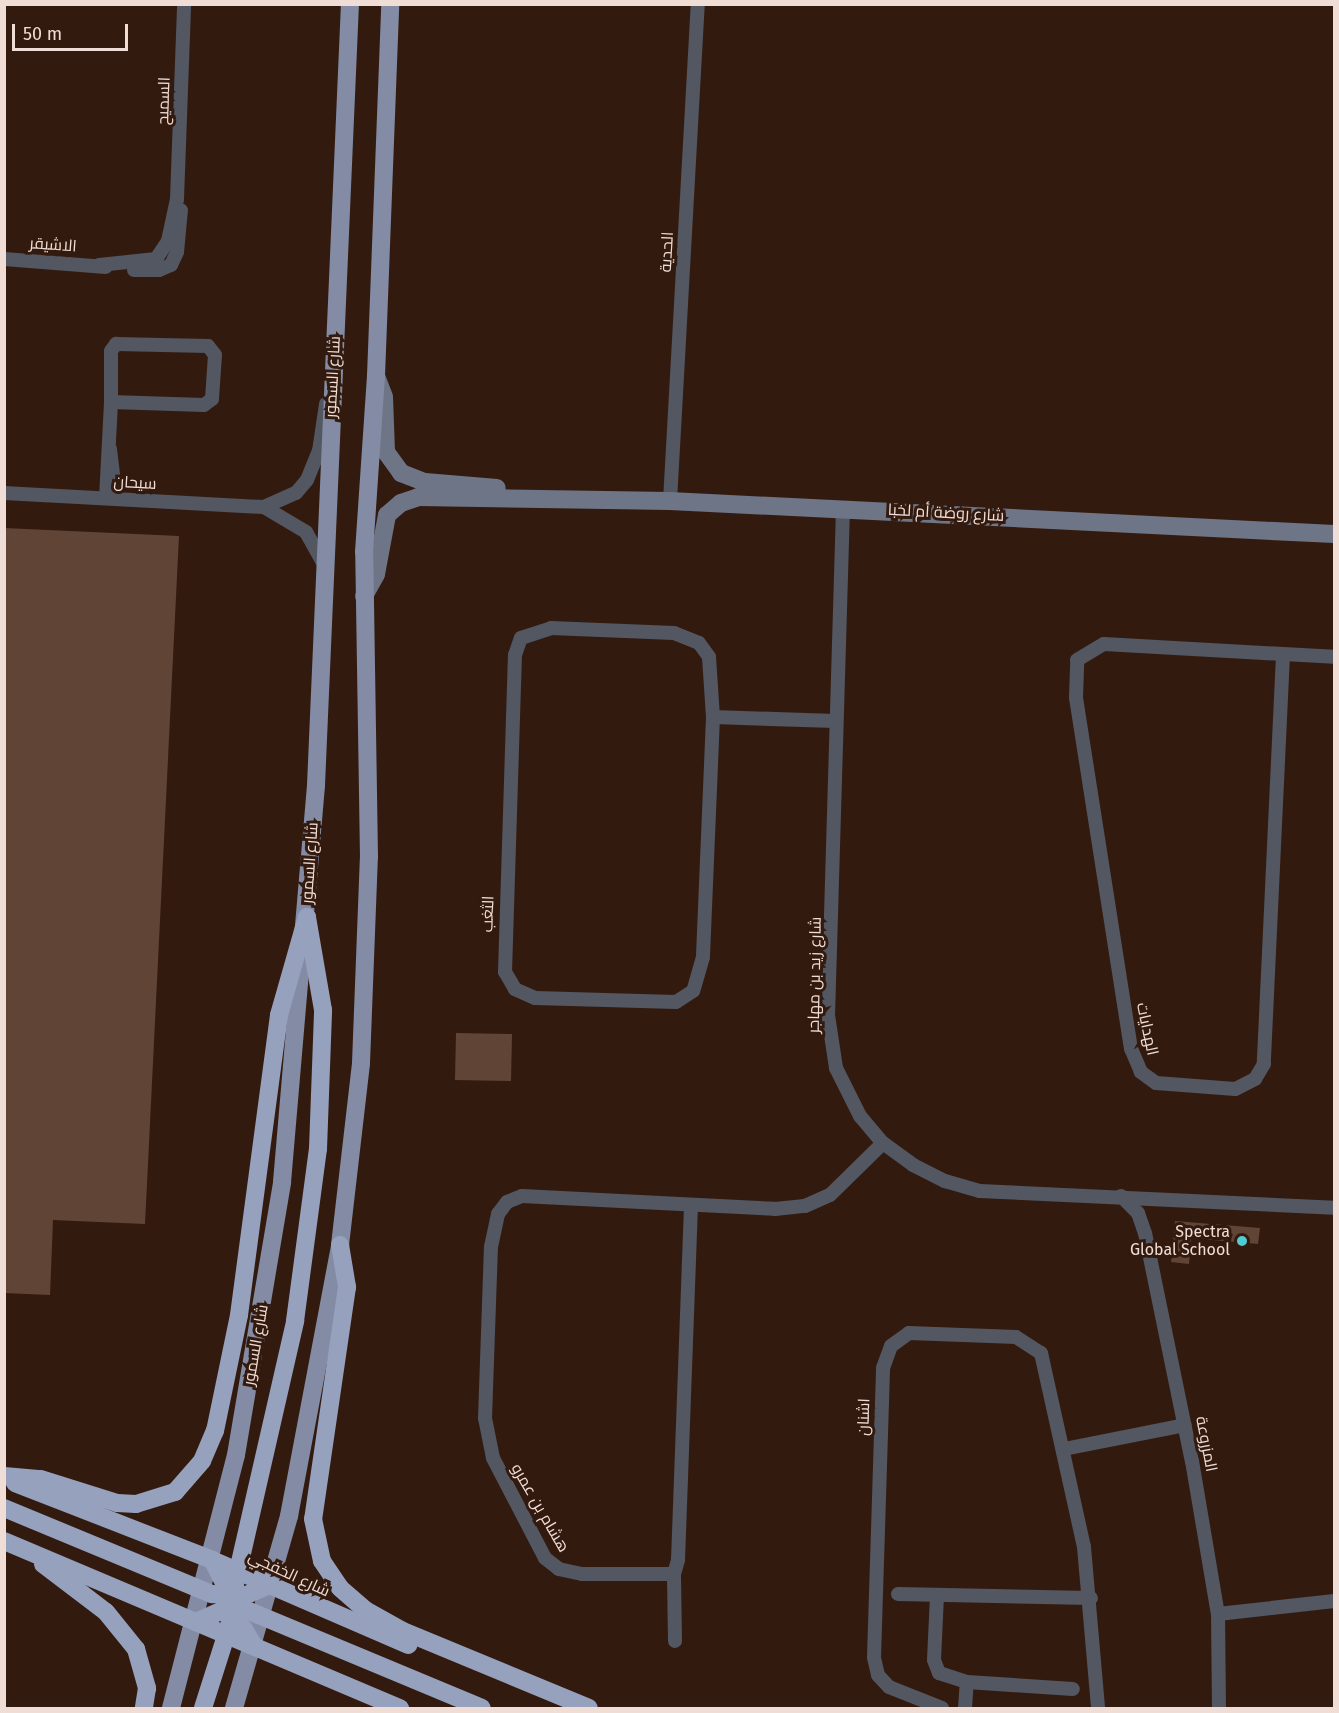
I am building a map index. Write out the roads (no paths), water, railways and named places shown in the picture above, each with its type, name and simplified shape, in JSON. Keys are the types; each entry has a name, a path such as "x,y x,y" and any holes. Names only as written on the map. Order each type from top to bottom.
{"highway":[{"path":"4,1477 41,1479 117,1503 136,1504 175,1492 187,1484 202,1461 215,1431 239,1315 279,1015 307,917"},
{"path":"203,1708 229,1636 238,1571 295,1321 318,1149 323,1010 307,917"},
{"path":"340,1245 347,1287 313,1519 322,1561 340,1587 365,1610 403,1631 589,1708"},
{"name":"شارع الخفجي","path":"4,1477 212,1560 556,1708"},
{"path":"4,1508 482,1708"},
{"path":"12,1544 400,1708"},
{"path":"12,1544 93,1600 122,1629 144,1668 144,1708"},
{"path":"212,1560 254,1646"},
{"path":"196,1623 270,1585"}],"main road":[{"name":"شارع السمور","path":"171,1708 212,1560 278,1218 307,917 350,4"},
{"path":"234,1708 254,1646 288,1516 340,1245 362,1052 369,857 364,596 376,376 390,4"}],"street":[{"name":"السميح","path":"99,265 151,271 171,265 179,243 177,199 184,4"},
{"name":"الحدية","path":"670,501 698,4"},
{"name":"الاشيقر","path":"4,259 99,265"},
{"path":"111,402 209,403 215,390 212,350 203,344 116,344 111,351 110,449 111,499"},
{"name":"سيحان","path":"4,493 264,507 296,493 313,469 334,346"},
{"name":"شارع روضة أم لخبا","path":"376,376 384,397 386,452 401,473 424,482 537,491 557,497"},
{"name":"شارع روضة أم لخبا","path":"364,596 376,574 383,523 401,503 418,497 557,497 670,501 1335,534"},
{"name":"سيحان","path":"264,507 306,532 324,564"},
{"name":"شارع زيد بن مهاجر","path":"843,508 835,721 829,1033 836,1068 850,1101 883,1143 928,1174 971,1189 1335,1208"},
{"name":"الثغب","path":"551,628 691,638 709,657 713,717 703,957 693,991 666,1003 535,998 514,989 503,962 515,655 522,638 551,628"},
{"name":"الهدايات","path":"1283,656 1264,1064 1250,1084 1235,1089 1156,1083 1141,1072 1131,1049 1074,669 1083,652 1104,644 1283,656 1335,657"},
{"path":"713,717 835,721"},
{"name":"هشام بن عمرو","path":"674,1574 573,1573 545,1558 493,1458 485,1432 491,1247 501,1208 522,1196 691,1205 805,1206 830,1195 883,1143"},
{"name":"المزروعة","path":"1121,1196 1138,1213 1145,1233 1185,1425 1218,1614 1219,1708"},
{"path":"675,1641 674,1574 678,1560 691,1205"},
{"name":"اشنان","path":"942,1708 889,1687 878,1675 874,1657 882,1376 887,1353 909,1333 1003,1336 1031,1343 1046,1366 1064,1449 1091,1598 1098,1708"},
{"path":"1064,1449 1185,1425"},
{"path":"898,1594 1091,1598"},
{"path":"937,1596 935,1666 947,1678 967,1682 1073,1689"},
{"path":"1218,1614 1335,1601"},
{"path":"965,1708 967,1682"}],"place":[{"name":"Spectra Global School","path":"1242,1241"}]}
